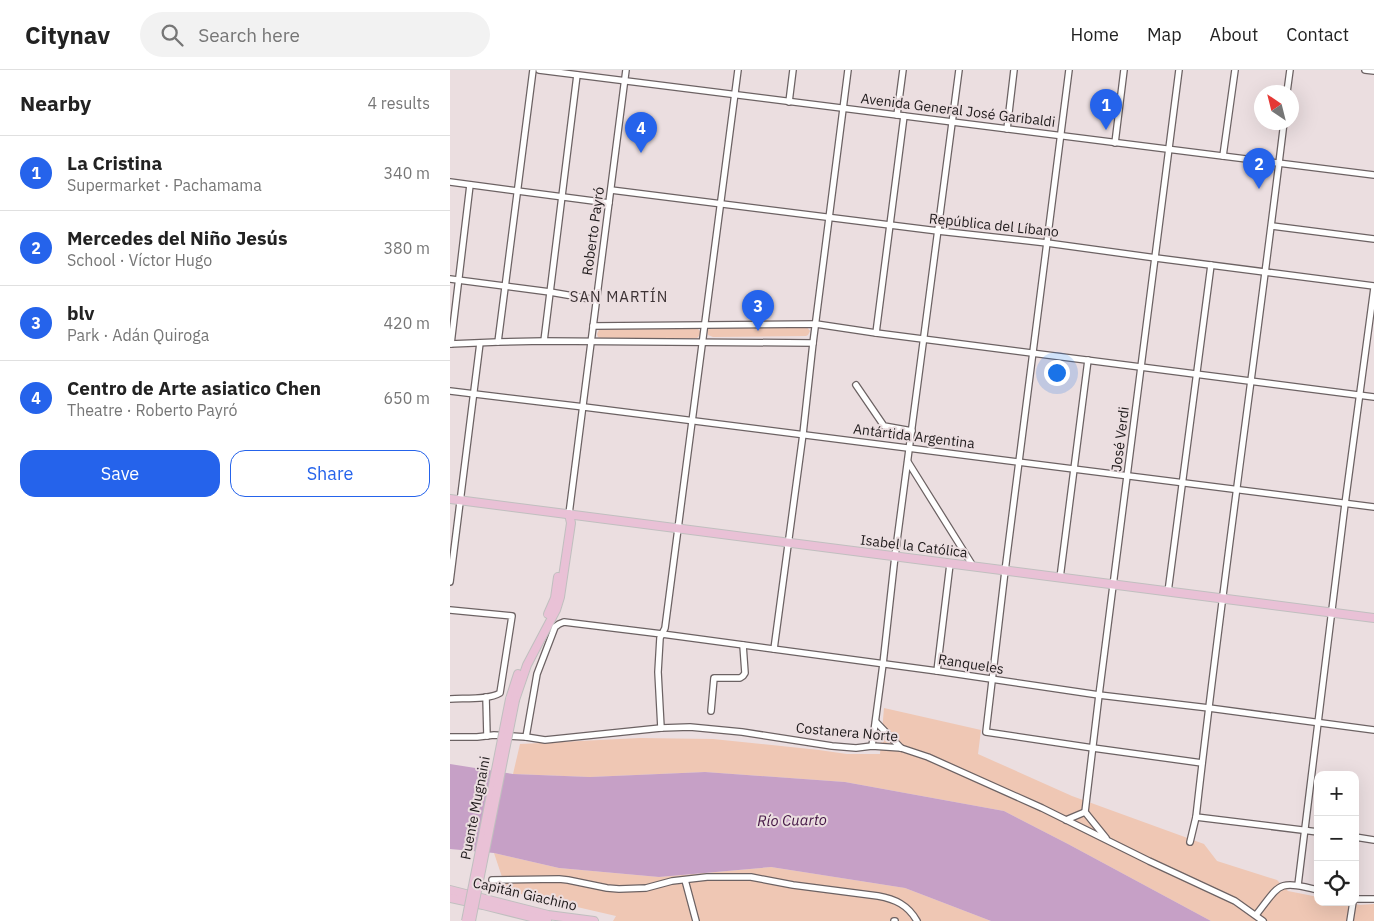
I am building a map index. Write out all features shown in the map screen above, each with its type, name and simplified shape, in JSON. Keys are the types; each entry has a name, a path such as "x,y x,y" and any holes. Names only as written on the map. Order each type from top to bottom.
{"main road":[{"name":"Isabel la Católica","path":"450,499 1374,618"},
{"name":"Roberto Payró","path":"512,699 527,652 551,608 558,580 566,522 570,514"},
{"name":"Puente Mugnaini","path":"466,921 512,699"},
{"name":"Puente Mugnaini","path":"471,921 512,699"},
{"name":"Capitán Giachino","path":"450,890 548,915 594,921"},
{"name":"Capitán Giachino","path":"452,899 547,921"}],"street":[{"path":"498,342 533,70"},
{"name":"Avenida General José Garibaldi","path":"539,70 1374,175"},
{"name":"Roberto Payró","path":"570,514 626,70"},
{"path":"661,728 658,672 660,638 665,628 738,70"},
{"path":"789,102 793,70"},
{"path":"774,649 803,434 812,343 848,70"},
{"path":"876,334 890,226 900,116 902,70"},
{"path":"872,746 959,70"},
{"path":"1007,129 1014,70"},
{"path":"1069,70 1032,353 986,732 1202,763"},
{"path":"1115,143 1124,70"},
{"name":"José Verdi","path":"1085,812 1180,70"},
{"path":"1224,156 1235,70"},
{"path":"1288,85 1290,70"},
{"path":"1365,70 1374,71"},
{"path":"544,341 577,75"},
{"path":"1190,842 1196,817 1236,489 1272,226 1283,130"},
{"path":"450,182 609,203"},
{"path":"470,185 450,344 544,341 812,343"},
{"name":"República del Líbano","path":"611,190 938,232 1047,242 1374,287"},
{"path":"1272,226 1374,239"},
{"path":"1168,592 1211,265"},
{"path":"450,279 596,300"},
{"path":"1298,885 1374,287"},
{"path":"593,326 816,324 876,334 1142,366 1196,375 1374,397"},
{"path":"450,582 480,342"},
{"path":"1060,578 1088,360"},
{"path":"856,385 884,426 912,431"},
{"name":"Antártida Argentina","path":"450,391 1374,507"},
{"path":"908,462 973,566"},
{"path":"937,671 950,564"},
{"path":"450,610 512,616 502,689 500,692 486,697 450,699"},
{"name":"Ranqueles","path":"526,737 537,674 555,627 564,622 937,671 1099,695 1374,730"},
{"path":"711,711 714,678 740,678 746,673 743,645"},
{"path":"486,697 487,736"},
{"path":"876,722 901,748"},
{"name":"Costanera Norte","path":"450,737 494,735 545,740 661,728 690,727 742,732 832,746 901,748 928,757 1042,808 1235,901 1263,921"},
{"path":"1066,820 1085,812 1107,840"},
{"path":"1196,817 1314,831"},
{"path":"1359,838 1374,840"},
{"path":"492,880 568,880 619,889 646,888 672,881 751,877 892,898 910,911 917,921"},
{"path":"686,880 696,921"},
{"path":"1256,915 1278,887 1285,884 1314,889"},
{"path":"1359,900 1374,899"},
{"path":"1350,921 1353,906"}],"shaded area":[{"path":"711,326 806,326 810,331 806,336 713,337 708,335 707,330"},
{"path":"601,328 697,328 701,332 697,338 603,339 598,337 597,334"},
{"path":"884,708 981,730 978,754 1072,796 1204,844 1217,861 1277,880 1288,891 1314,896 1314,906 1374,904 1374,921 1211,921 1004,811 845,782 705,772 590,777 513,774 520,744 640,738 713,739 847,754 880,754"},
{"path":"494,853 559,868 659,877 771,867 905,888 991,921 613,921 616,916 506,889"}],"water":[{"name":"Río Cuarto","path":"450,764 513,774 590,777 705,772 845,782 1004,811 1211,921 991,921 905,888 771,867 659,877 559,868 494,853 450,849"}],"place":[{"name":"La Cristina","path":"1106,130"},
{"name":"Centro de Arte asiatico Chen","path":"641,153"},
{"name":"Mercedes del Niño Jesús","path":"1259,189"},
{"name":"blv","path":"758,331"}],"district":[{"name":"SAN MARTÍN","path":"619,296"}]}
